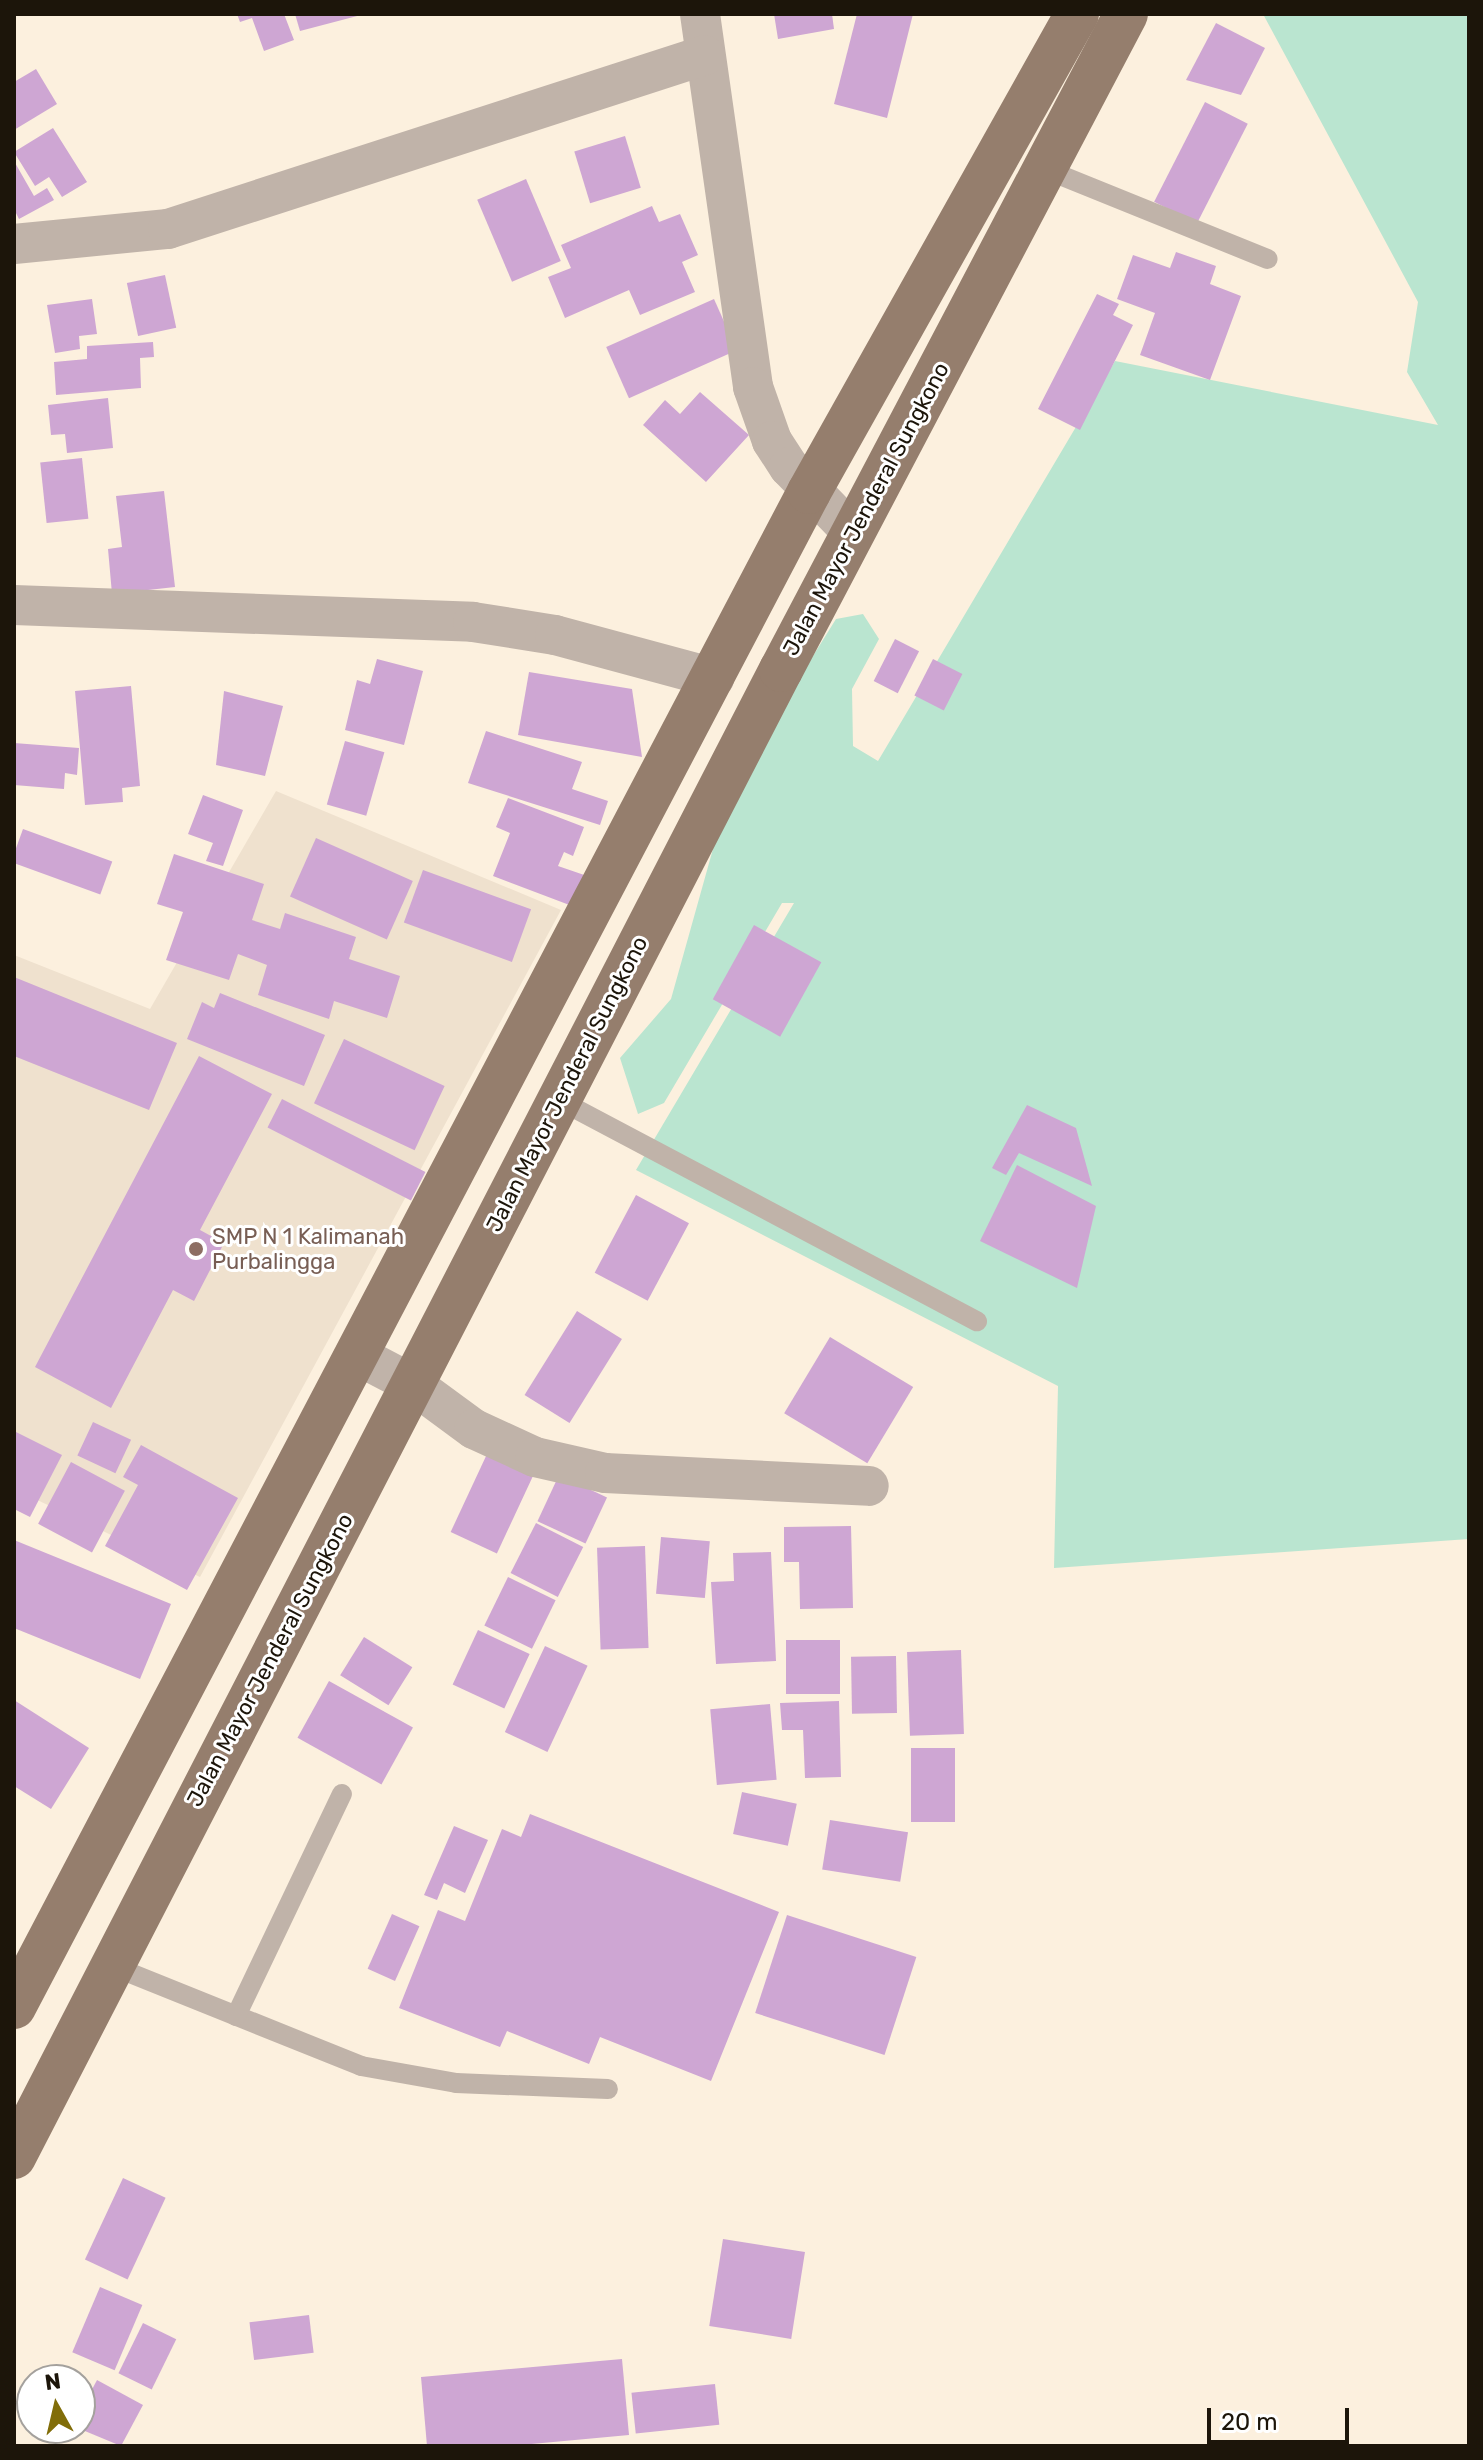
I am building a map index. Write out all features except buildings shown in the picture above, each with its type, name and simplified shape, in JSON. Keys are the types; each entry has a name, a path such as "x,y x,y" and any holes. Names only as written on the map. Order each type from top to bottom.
{"main road":[{"path":"14,2007 809,492 1077,14"},
{"name":"Jalan Mayor Jenderal Sungkono","path":"14,2157 110,1965 414,1385 580,1059 1126,14"},
{"path":"526,1032 580,1059"}],"street":[{"path":"700,14 753,387 772,441 809,492 854,534"},
{"path":"14,244 168,229 705,55"},
{"path":"14,605 473,622 555,635 714,678"},
{"path":"355,1354 414,1385 474,1429 549,1461 605,1473 869,1486"}],"lane":[{"path":"1045,169 1268,259"},
{"path":"559,1100 977,1321"},
{"path":"236,2016 342,1794"},
{"path":"110,1965 361,2066 456,2083 608,2089"}],"shaded area":[{"name":"SMP N 1 Kalimanah Purbalingga","path":"276,791 561,910 200,1577 14,1489 14,955 150,1009"}],"green space":[{"path":"1263,14 1469,14 1469,1539 1054,1568 1058,1386 636,1170 794,903 782,903 664,1103 638,1114 620,1058 671,999 718,831 780,709 836,619 863,614 879,639 852,689 853,746 878,761 1115,361 1438,425 1407,372 1418,302"}],"place":[{"name":"SMP N 1 Kalimanah Purbalingga","path":"196,1249"}]}
